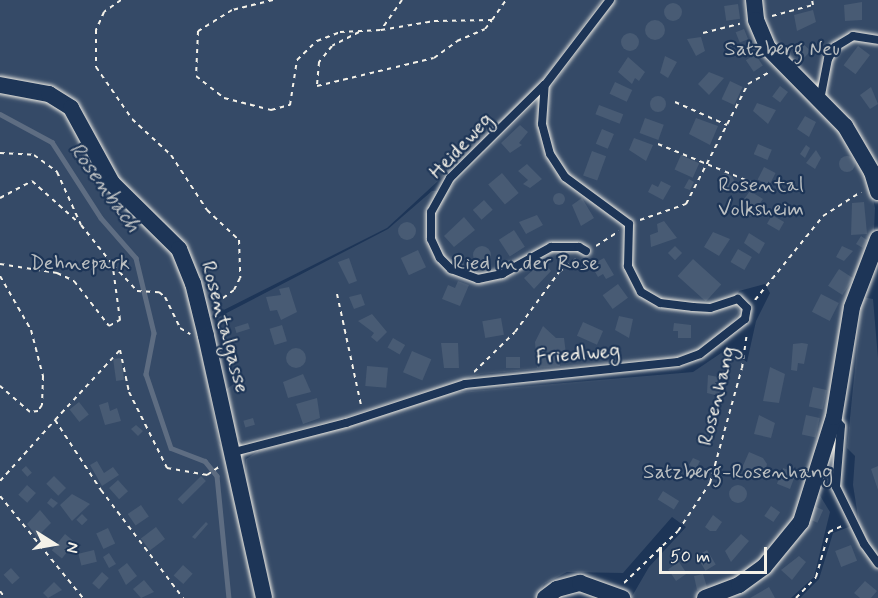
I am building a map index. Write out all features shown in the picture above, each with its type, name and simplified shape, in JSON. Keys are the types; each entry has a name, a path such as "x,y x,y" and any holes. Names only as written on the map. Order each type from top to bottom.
{"street":[{"path":"754,0 756,20 764,42 781,65 820,100 855,142 870,192"},
{"name":"Rosentalgasse","path":"0,85 49,94 78,116 112,183 179,249 200,311 234,452 264,598"},
{"path":"705,598 752,577 788,541 810,501 834,417 852,307 877,249"},
{"path":"545,598 557,589 580,583 616,595"}],"lane":[{"name":"Heideweg","path":"586,251 579,247 551,247 496,277 478,279 451,269 440,258 431,239 431,212 450,178 544,85 610,0"},
{"path":"820,100 828,59 835,47 853,36 878,40"},
{"path":"544,85 542,124 557,166 576,186 618,212 629,224 629,271 646,296 666,304 704,308 738,299 747,308"},
{"name":"Friedlweg","path":"234,452 346,423 465,384 678,362 699,354 745,319 747,308"},
{"path":"834,417 841,426 837,487 853,522 878,563"}],"path":[{"path":"121,0 104,12 96,30 94,53 100,76 132,119 171,155 193,190 220,224 232,230 242,250 240,278 234,290 200,311"},
{"path":"273,0 232,10 198,31 196,76 224,98 271,110 290,105 297,60 316,41 340,32 381,30 434,21 492,20"},
{"path":"381,30 402,0"},
{"path":"363,30 332,46 319,62 317,86 434,58 458,41 485,29 506,0"},
{"path":"703,33 813,5 812,0"},
{"path":"465,384 515,332 559,272 586,251 629,224 686,204 748,84 781,65"},
{"path":"675,102 727,125"},
{"path":"658,144 775,192"},
{"path":"0,153 34,155 45,160 57,172 81,225"},
{"path":"0,198 32,181 81,225 113,265 143,294 153,291 165,297 184,332 206,336"},
{"path":"747,308 823,216 870,192"},
{"path":"0,264 57,273 74,281 109,326 120,320 113,265"},
{"path":"0,276 31,330 43,376 42,405 30,411 0,386"},
{"path":"337,294 362,407"},
{"name":"Rosenhang","path":"616,595 678,531 710,483 742,368 747,308"},
{"path":"0,481 120,350 129,392 167,468 207,475 210,471"},
{"path":"55,420 102,490 183,598"},
{"path":"0,496 83,598"},
{"path":"796,598 816,577 829,532 853,522"},
{"path":"0,591 5,598"}],"green space":[{"name":"Dehnepark","path":"0,0 602,0 544,78 502,122 387,228 196,324 219,443 229,456 259,598 0,598"},
{"path":"615,0 878,0 878,174 845,138 868,177 875,208 874,230 810,479 830,512 814,577 791,598 631,598 649,567 686,527 672,517 623,573 567,572 544,584 536,598 271,598 246,484 246,459 257,452 448,393 693,372 727,349 747,362 756,321 770,293 765,284 739,291 734,303 740,312 733,322 698,350 677,357 481,374 339,419 243,443 236,436 223,392 236,382 233,371 229,372 217,318 388,229 432,191 448,190 552,86"},
{"path":"862,297 873,299 878,358 878,598 800,598 819,579 833,533 859,523 853,485 855,456 847,448"}],"building":[{"path":"862,2 862,20 845,21 844,5"},
{"path":"673,3 681,8 682,12 677,20 673,21 665,16 664,12 669,4"},
{"path":"738,4 740,19 726,21 724,6"},
{"path":"813,10 816,22 797,31 794,15"},
{"path":"655,20 662,23 665,30 662,37 655,40 648,37 645,30 648,23"},
{"path":"744,29 748,39 740,43 736,32"},
{"path":"626,33 634,33 639,38 637,49 626,51 621,46 621,38"},
{"path":"701,37 705,51 696,56 687,39"},
{"path":"801,42 811,51 802,60 792,52"},
{"path":"858,46 870,55 856,74 844,65"},
{"path":"755,54 763,66 754,72 746,60"},
{"path":"665,56 677,62 668,78 660,73"},
{"path":"628,57 645,72 639,81 635,78 632,84 618,72"},
{"path":"709,72 724,78 709,95 698,84"},
{"path":"730,81 743,87 734,105 722,99"},
{"path":"615,82 632,90 627,102 610,94"},
{"path":"780,86 788,92 780,102 772,96"},
{"path":"871,87 878,104 870,109 860,95"},
{"path":"658,96 664,98 666,104 664,110 658,112 652,110 650,104 652,98"},
{"path":"757,103 776,110 768,124 753,111"},
{"path":"599,105 623,114 620,124 595,114"},
{"path":"805,116 816,122 809,137 797,129"},
{"path":"645,118 664,125 658,140 640,133"},
{"path":"696,118 718,126 710,145 689,134"},
{"path":"520,125 528,132 519,143 522,145 510,153 501,143"},
{"path":"602,129 614,134 608,149 596,144"},
{"path":"634,138 653,145 646,161 629,150"},
{"path":"758,144 772,150 768,160 754,154"},
{"path":"806,145 810,148 805,158 800,154"},
{"path":"816,150 821,158 815,169 806,163"},
{"path":"592,151 606,156 597,181 583,175"},
{"path":"681,155 699,163 693,178 674,170"},
{"path":"847,156 855,164 847,172 839,164"},
{"path":"527,164 542,179 530,188 523,184 528,180 518,171"},
{"path":"764,167 776,173 769,185 758,179"},
{"path":"502,173 519,193 505,204 488,185"},
{"path":"726,174 734,182 726,190 718,182"},
{"path":"689,179 694,182 690,190 684,188"},
{"path":"661,181 671,186 663,200 648,192 652,184 658,187"},
{"path":"750,191 763,199 750,217 740,211 744,205 741,203"},
{"path":"561,193 565,199 561,205 557,205 553,197"},
{"path":"582,198 594,218 581,226 572,205"},
{"path":"484,200 493,210 482,220 473,210"},
{"path":"864,202 867,234 851,235 852,203"},
{"path":"537,215 543,225 526,234 519,222"},
{"path":"772,215 784,222 779,231 767,224"},
{"path":"464,217 475,230 454,247 444,236"},
{"path":"664,221 677,238 651,247 650,235 658,232 657,224"},
{"path":"407,222 413,225 416,231 413,237 407,240 401,237 398,231 401,225"},
{"path":"514,230 525,247 510,257 499,240"},
{"path":"713,232 730,239 719,256 704,247"},
{"path":"749,233 765,243 759,254 744,243"},
{"path":"861,236 867,240 863,248 856,244"},
{"path":"482,246 488,249 491,255 488,261 482,264 476,261 473,255 476,249"},
{"path":"675,246 682,253 675,260 668,253"},
{"path":"842,246 853,251 844,261 836,257"},
{"path":"738,249 752,257 744,270 730,262"},
{"path":"418,250 426,267 409,275 401,258"},
{"path":"540,257 551,271 534,289 524,278 532,271 528,267"},
{"path":"349,258 357,281 349,284 338,262"},
{"path":"604,258 614,275 606,279 603,274 598,277 591,265"},
{"path":"693,259 721,284 706,302 678,276"},
{"path":"839,269 853,278 842,295 828,286"},
{"path":"458,281 469,285 460,306 442,299 448,285 455,288"},
{"path":"618,284 628,298 613,309 603,295"},
{"path":"289,287 297,312 281,320 277,310 270,311 266,297 281,295 279,289"},
{"path":"361,294 365,305 354,309 349,297"},
{"path":"821,294 839,303 830,321 812,312"},
{"path":"372,314 387,332 377,342 371,337 374,333 358,321"},
{"path":"619,316 633,319 629,338 615,330"},
{"path":"501,318 504,335 485,338 482,321"},
{"path":"583,322 603,331 597,345 577,336"},
{"path":"248,323 250,329 237,333 235,327"},
{"path":"674,323 691,325 691,338 678,338 678,331 673,331"},
{"path":"282,325 287,341 275,345 270,329"},
{"path":"543,326 556,338 564,338 566,354 559,355 560,366 537,368 535,342"},
{"path":"393,338 405,345 400,355 388,348"},
{"path":"441,343 458,343 459,368 444,368"},
{"path":"793,344 808,344 804,364 798,363 797,371 791,370"},
{"path":"292,348 300,348 306,354 306,362 300,368 292,368 286,362 286,354"},
{"path":"412,351 431,359 422,380 403,372"},
{"path":"506,357 520,357 520,368 506,368"},
{"path":"121,358 124,380 116,381 113,359"},
{"path":"367,366 388,368 386,388 365,386"},
{"path":"770,367 785,374 779,403 763,401"},
{"path":"303,374 311,392 288,398 283,382"},
{"path":"708,375 723,378 719,396 707,393"},
{"path":"813,387 827,390 823,409 809,407"},
{"path":"317,398 320,418 303,424 296,404"},
{"path":"79,402 89,415 79,422 70,409"},
{"path":"108,402 110,411 117,408 121,421 105,425 99,405"},
{"path":"759,415 775,423 771,438 754,434"},
{"path":"806,415 820,418 816,437 802,435"},
{"path":"253,418 255,425 245,427 243,421"},
{"path":"136,425 143,431 138,436 131,429"},
{"path":"749,452 763,458 767,464 765,472 758,468 754,476 745,472 742,468"},
{"path":"693,458 700,461 696,469 689,465"},
{"path":"97,461 104,473 113,467 119,475 102,486 90,465"},
{"path":"26,466 32,473 27,477 21,470"},
{"path":"878,466 878,490 871,469"},
{"path":"783,468 796,473 790,489 777,484"},
{"path":"54,476 66,488 58,496 46,484"},
{"path":"201,476 206,481 183,504 178,499"},
{"path":"118,480 128,491 119,499 109,488"},
{"path":"27,485 36,493 27,503 18,495"},
{"path":"734,485 742,485 747,490 745,501 734,503 729,498 729,490"},
{"path":"663,491 679,501 674,510 658,499"},
{"path":"72,494 90,504 72,521 60,505"},
{"path":"51,498 58,503 53,508 47,503"},
{"path":"141,505 149,517 136,526 128,514"},
{"path":"771,506 780,512 773,522 764,516"},
{"path":"814,506 823,510 817,523 808,519"},
{"path":"40,510 51,523 37,537 27,524"},
{"path":"82,514 88,520 82,525 76,520"},
{"path":"713,515 722,522 716,531 710,531 705,527"},
{"path":"206,522 208,524 195,539 192,537"},
{"path":"156,527 165,539 150,550 141,538"},
{"path":"108,528 115,543 103,549 96,533"},
{"path":"65,534 75,542 62,559 52,550"},
{"path":"741,534 749,541 731,562 725,551"},
{"path":"851,545 857,561 841,567 835,551"},
{"path":"94,550 97,562 81,566 78,554"},
{"path":"707,550 716,565 705,571 697,556"},
{"path":"109,553 116,564 109,568 103,557"},
{"path":"799,556 806,562 792,580 781,570"},
{"path":"679,562 687,574 676,581 668,569"},
{"path":"127,563 137,576 126,585 118,570"},
{"path":"183,565 193,574 183,584 174,575"},
{"path":"11,568 20,578 12,584 4,575"},
{"path":"102,572 109,578 99,589 92,583"},
{"path":"703,574 707,587 697,590 694,576"},
{"path":"144,580 154,592 141,598 133,589"},
{"path":"865,581 877,591 871,598 860,598 854,593"},
{"path":"54,582 62,590 48,598 43,593"},
{"path":"769,587 775,598 750,598"}],"waterway":[{"name":"Rosenbach","path":"0,114 52,142 101,218 136,258 154,333 146,374 171,448 205,461 217,476 229,598"}],"park label":[{"name":"Satzberg Neu","path":"782,49"},
{"name":"Rosental Volksheim","path":"761,197"},
{"name":"Ried in der Rose","path":"526,263"},
{"name":"Satzberg-Rosenhang","path":"738,472"}]}
